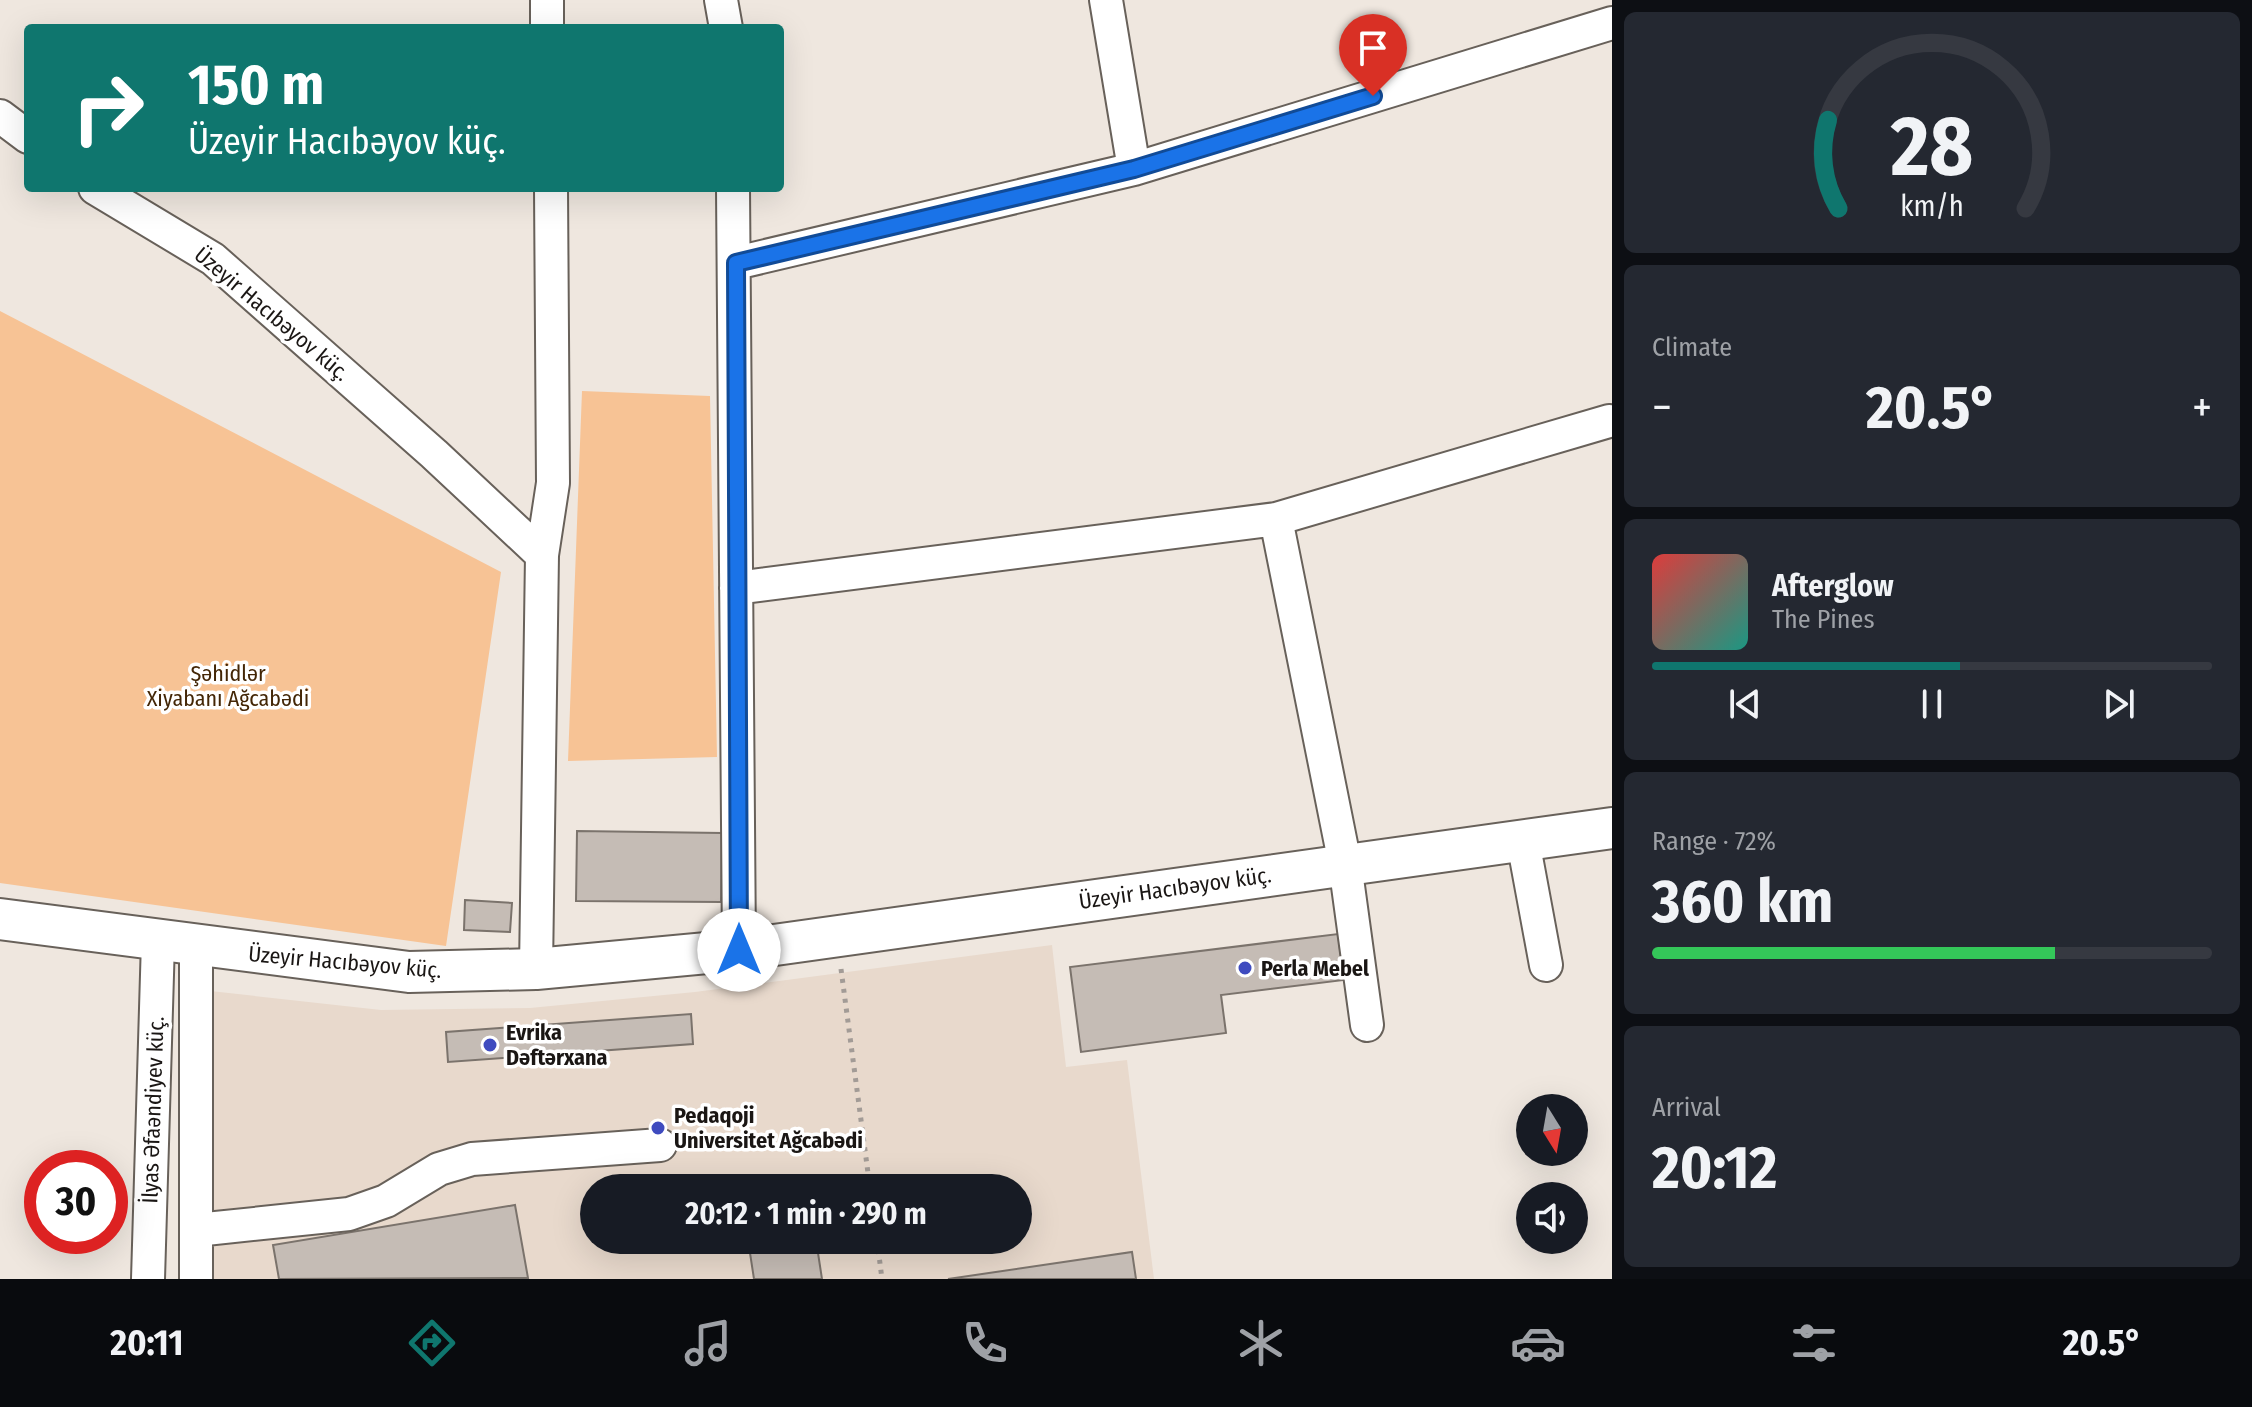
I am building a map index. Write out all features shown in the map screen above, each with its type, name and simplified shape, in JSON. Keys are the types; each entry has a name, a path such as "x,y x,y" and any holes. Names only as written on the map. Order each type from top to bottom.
{"main road":[{"name":"Üzeyir Hacıbəyov küç.","path":"0,919 409,972 536,969 739,950 1612,828"}],"street":[{"path":"547,0 547,24"},
{"path":"721,0 725,24"},
{"path":"1106,0 1134,169"},
{"path":"736,263 1134,169 1612,23"},
{"path":"0,116 24,134"},
{"name":"Üzeyir Hacıbəyov küç.","path":"102,192 213,259 434,454 542,555"},
{"path":"536,969 542,555 553,483 551,192"},
{"path":"733,192 739,950"},
{"path":"736,588 1276,519 1609,421"},
{"path":"1276,519 1345,864 1367,1025"},
{"path":"1523,841 1546,965"},
{"path":"177,943 196,1230 196,1279"},
{"name":"İlyas Əfaəndiyev küç.","path":"148,1279 177,943"},
{"path":"196,1230 349,1214 386,1201 439,1169 472,1159 660,1145"}],"path":[{"path":"836,936 868,1174"},
{"path":"879,1254 882,1279"}],"shaded area":[{"name":"Pedaqoji Universitet Ağcabədi","path":"1052,945 1066,1067 1127,1060 1154,1279 179,1279 183,988 381,1010 530,1008 695,992"}],"green space":[{"name":"Şəhidlər Xiyabanı Ağcabədi","path":"0,311 501,572 446,946 0,883"},
{"path":"582,391 710,396 717,757 568,761"}],"building":[{"path":"577,831 722,833 721,902 576,901"},
{"path":"465,900 512,903 510,932 464,930"},
{"path":"1338,934 1344,980 1221,995 1226,1033 1081,1052 1070,967"},
{"path":"691,1014 693,1044 448,1062 446,1032"},
{"path":"515,1205 528,1278 279,1279 273,1245"},
{"path":"1132,1252 1136,1279 948,1279"},
{"path":"750,1254 818,1254 822,1279 754,1279"}],"place":[{"name":"Perla Mebel","path":"1245,968"},
{"name":"Evrika Dəftərxana","path":"490,1045"},
{"name":"Pedaqoji Universitet Ağcabədi","path":"658,1128"}],"route":[{"path":"739,950 736,263 1134,169 1373,96"}]}
